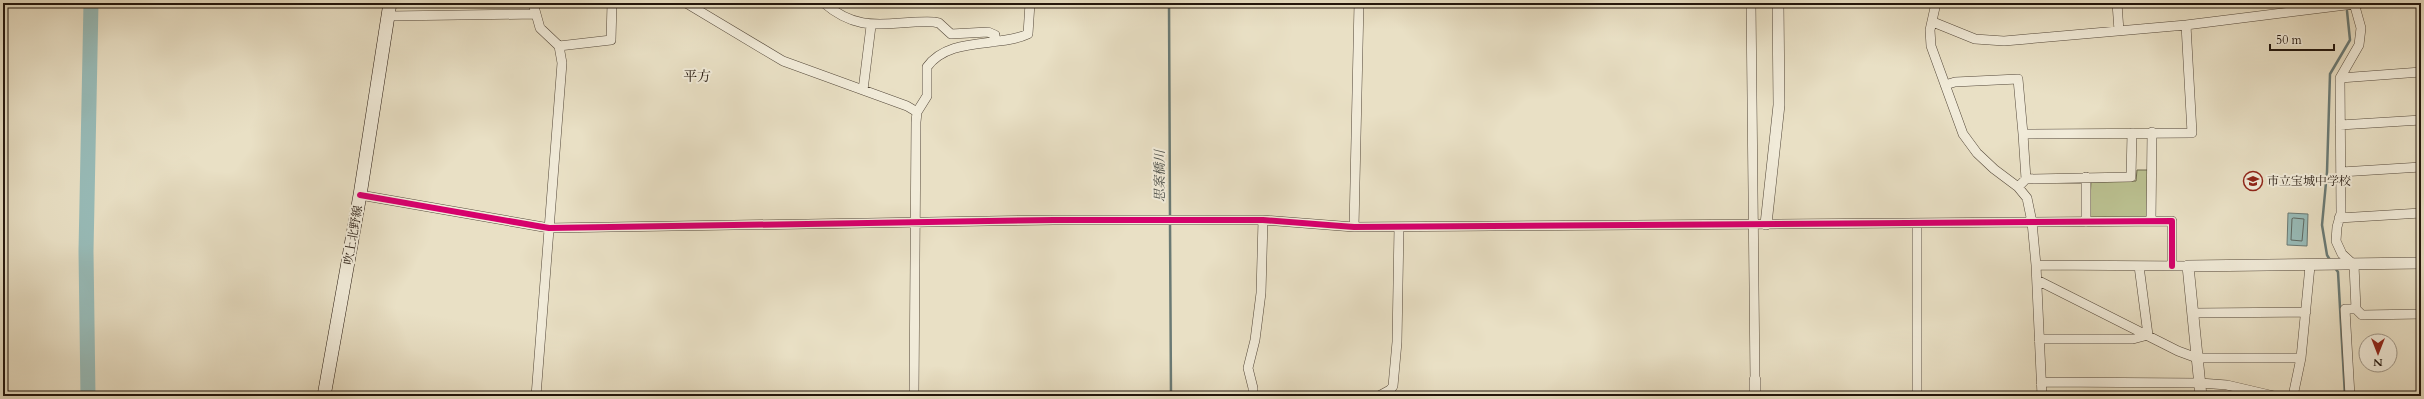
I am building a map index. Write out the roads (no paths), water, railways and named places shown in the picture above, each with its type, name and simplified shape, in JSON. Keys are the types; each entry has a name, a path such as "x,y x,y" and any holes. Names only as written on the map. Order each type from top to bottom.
{"main road":[{"name":"吹上北野線","path":"324,396 360,195 390,9"}],"street":[{"path":"533,3 540,28 558,46 562,63 536,396"},
{"path":"558,46 611,40 612,3"},
{"path":"686,3 783,61 863,90 917,112"},
{"path":"824,3 839,14 863,25 871,26 934,22 939,23 951,34 988,32 995,35 995,42"},
{"path":"914,396 917,112 927,96 926,77 930,64 948,52 970,44 1007,42 1028,34 1030,3"},
{"path":"1354,227 1359,3"},
{"path":"1751,3 1752,224 1755,396"},
{"path":"1766,224 1779,105 1778,3"},
{"path":"1936,3 1930,30 1930,46 1958,123 1970,145 1994,170 2018,187 2027,198 2032,222 2036,266 2042,396"},
{"path":"2117,3 2119,31"},
{"path":"1933,22 1965,36 2004,41 2186,25 2356,3 2361,28 2359,45 2340,78 2341,172 2339,218 2336,241 2342,254 2354,266 2356,309 2362,315 2421,314"},
{"path":"390,9 536,14"},
{"path":"2023,134 2152,132 2192,133 2186,25"},
{"path":"863,90 871,26"},
{"path":"2340,78 2421,72"},
{"path":"1945,85 1955,82 2018,79 2026,179"},
{"path":"2340,125 2421,120"},
{"path":"2151,221 2152,132"},
{"path":"2018,187 2026,179 2131,177 2132,133"},
{"path":"2341,172 2421,167"},
{"path":"2086,177 2086,222"},
{"path":"360,195 549,228 1054,220 1263,220 1354,227 2172,221 2172,266"},
{"path":"2339,218 2421,213"},
{"path":"1253,396 1253,388 1248,368 1256,335 1261,293 1263,220"},
{"path":"1917,224 1917,396"},
{"path":"1379,396 1390,390 1393,381 1396,342 1398,227"},
{"path":"2036,266 2354,266 2421,263"},
{"path":"2139,266 2148,335"},
{"path":"2188,266 2201,396"},
{"path":"2293,396 2301,358 2310,266"},
{"path":"2037,280 2178,351 2197,358 2301,358"},
{"path":"2350,396 2345,310 2356,309"},
{"path":"2193,313 2306,312"},
{"path":"2039,339 2133,339 2148,335"},
{"path":"2041,382 2200,383 2274,396"}],"water":[{"path":"2288,213 2308,214 2307,246 2287,245"}],"waterway":[{"path":"88,396 86,251 91,3"},
{"name":"思案橋川","path":"1169,3 1170,218"},
{"path":"2330,260 2327,255 2322,225 2327,172 2330,74 2350,40 2347,11"},
{"name":"思案橋川","path":"1170,223 1171,396"},
{"path":"2335,268 2338,272 2345,396"}],"place":[{"name":"市立宝城中学校","path":"2253,181"}],"district":[{"name":"平方","path":"697,76"}]}
